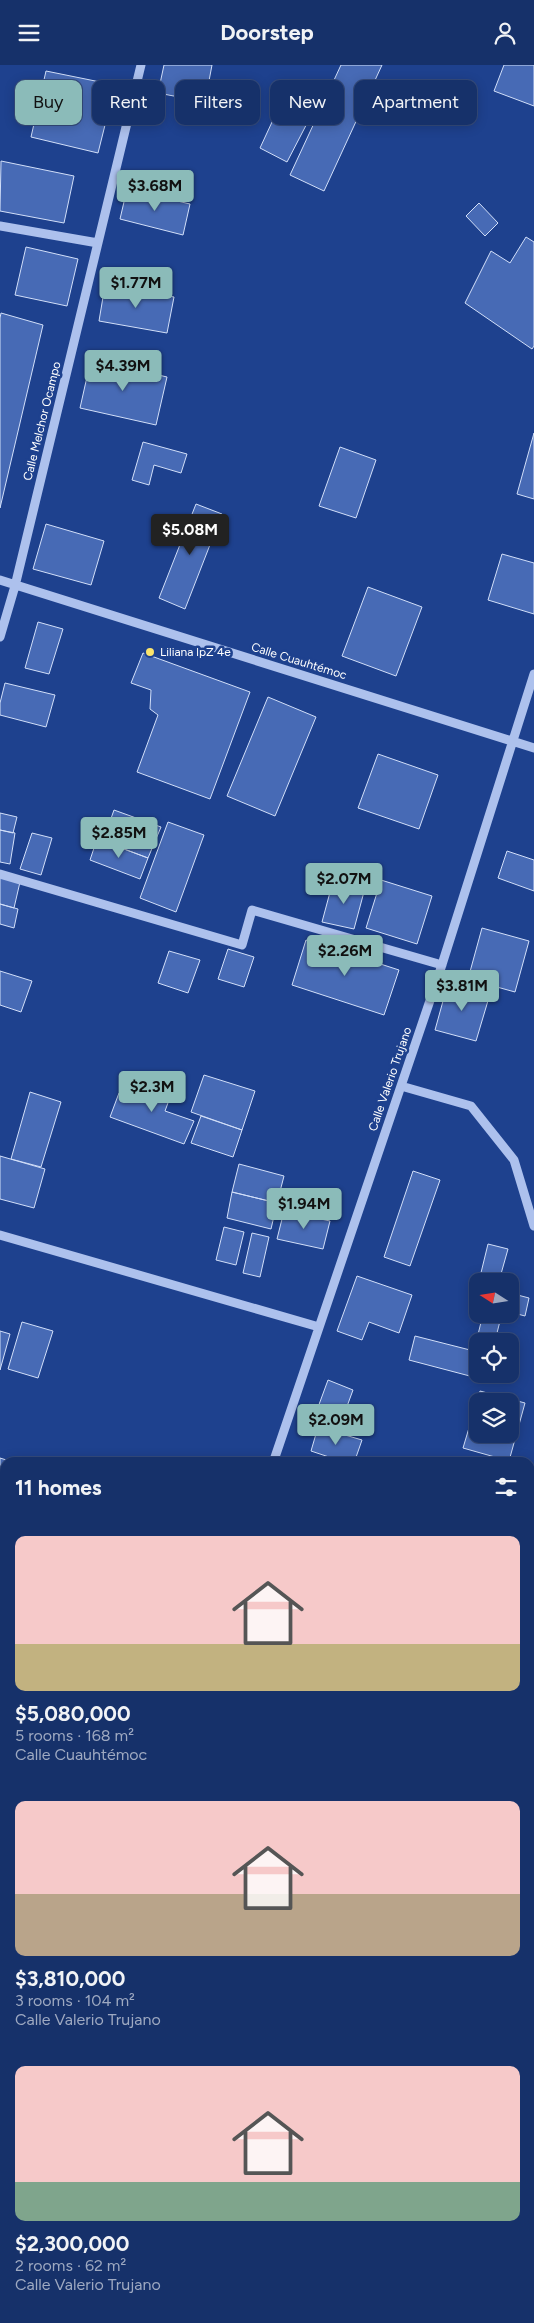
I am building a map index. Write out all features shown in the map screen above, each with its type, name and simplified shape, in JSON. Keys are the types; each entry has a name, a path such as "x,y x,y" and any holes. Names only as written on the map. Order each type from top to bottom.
{"street":[{"name":"Calle Melchor Ocampo","path":"0,637 15,585 141,65"},
{"path":"0,226 98,243"},
{"name":"Calle Cuauhtémoc","path":"0,580 514,740 534,748"},
{"name":"Calle Valerio Trujano","path":"275,1457 442,965 534,674"},
{"path":"0,874 242,945 252,910 442,965"},
{"path":"402,1086 471,1106 514,1160 534,1226"},
{"path":"0,1235 319,1327"}],"building":[{"path":"164,65 212,65 209,80 175,80 175,96 165,94 165,80 161,80"},
{"path":"341,65 382,65 375,80 354,80 354,125 324,191 290,175 313,125 344,125 344,80 334,80"},
{"path":"504,65 534,65 534,106 494,91"},
{"path":"46,71 92,80 92,125 105,125 98,153 31,137 34,125 82,125 82,80 44,80"},
{"path":"271,125 306,125 287,162 260,148"},
{"path":"1,161 74,176 64,223 0,211"},
{"path":"127,189 190,204 183,235 120,219"},
{"path":"479,203 498,223 485,236 466,216"},
{"path":"526,237 534,242 534,346 532,349 465,303 491,251 510,263"},
{"path":"26,247 78,259 67,306 15,295"},
{"path":"105,285 174,297 167,333 99,321"},
{"path":"1,313 43,325 0,508 0,318"},
{"path":"91,359 167,377 156,425 80,408"},
{"path":"534,433 534,499 517,494"},
{"path":"143,442 187,454 181,473 154,465 149,485 132,480"},
{"path":"340,447 376,460 356,518 319,506"},
{"path":"196,504 222,514 185,609 159,598"},
{"path":"46,524 104,541 91,585 33,569"},
{"path":"502,554 534,563 534,614 488,600"},
{"path":"368,587 422,607 396,676 342,656"},
{"path":"38,622 63,629 49,674 25,668"},
{"path":"143,653 250,692 210,799 137,772 158,715 150,709 151,690 131,683"},
{"path":"5,683 55,695 46,727 0,715 0,703"},
{"path":"268,697 316,717 275,816 227,796"},
{"path":"378,754 438,775 419,829 358,808"},
{"path":"114,810 161,827 148,858 103,841"},
{"path":"0,813 17,817 13,833 0,830"},
{"path":"168,822 204,835 176,912 140,898"},
{"path":"0,830 15,833 10,864 0,862"},
{"path":"32,833 52,838 41,875 20,869"},
{"path":"97,839 148,858 140,879 90,860"},
{"path":"507,851 534,860 534,891 498,878"},
{"path":"0,876 20,882 14,908 0,904"},
{"path":"381,880 432,896 417,944 366,928"},
{"path":"333,881 365,888 354,929 322,922"},
{"path":"0,904 18,909 14,928 0,924"},
{"path":"482,928 529,941 515,992 468,979"},
{"path":"306,940 399,970 384,1015 292,985"},
{"path":"228,949 254,957 244,987 218,979"},
{"path":"169,951 200,960 188,993 158,983"},
{"path":"0,971 32,981 21,1012 0,1005"},
{"path":"448,983 490,994 476,1041 435,1030"},
{"path":"204,1075 255,1091 242,1130 191,1112"},
{"path":"143,1080 172,1092 165,1111 194,1121 184,1144 110,1117 119,1093 135,1098"},
{"path":"30,1092 61,1102 41,1167 11,1159"},
{"path":"201,1116 242,1130 233,1157 191,1143"},
{"path":"0,1156 45,1169 34,1208 0,1199"},
{"path":"239,1164 284,1176 277,1203 232,1192"},
{"path":"413,1171 440,1180 410,1266 384,1257"},
{"path":"232,1192 277,1203 271,1229 227,1218"},
{"path":"284,1211 330,1221 323,1249 277,1239"},
{"path":"224,1227 244,1232 236,1265 216,1260"},
{"path":"252,1233 269,1237 260,1277 243,1273"},
{"path":"488,1244 508,1249 501,1273 481,1273"},
{"path":"357,1276 412,1295 399,1333 369,1322 362,1340 337,1331"},
{"path":"519,1295 529,1298 525,1316 519,1314"},
{"path":"22,1322 53,1331 38,1378 8,1369"},
{"path":"481,1323 500,1323 497,1333 478,1333"},
{"path":"0,1331 10,1334 0,1370"},
{"path":"415,1336 469,1350 469,1376 409,1360"},
{"path":"328,1380 353,1390 342,1420 317,1410"},
{"path":"519,1401 525,1403 519,1425"},
{"path":"318,1427 362,1440 356,1457 329,1457 311,1451"},
{"path":"469,1428 469,1443 514,1443 510,1457 495,1457 463,1448"}],"place":[{"name":"Liliana lpZ 4e","path":"150,652"}]}
